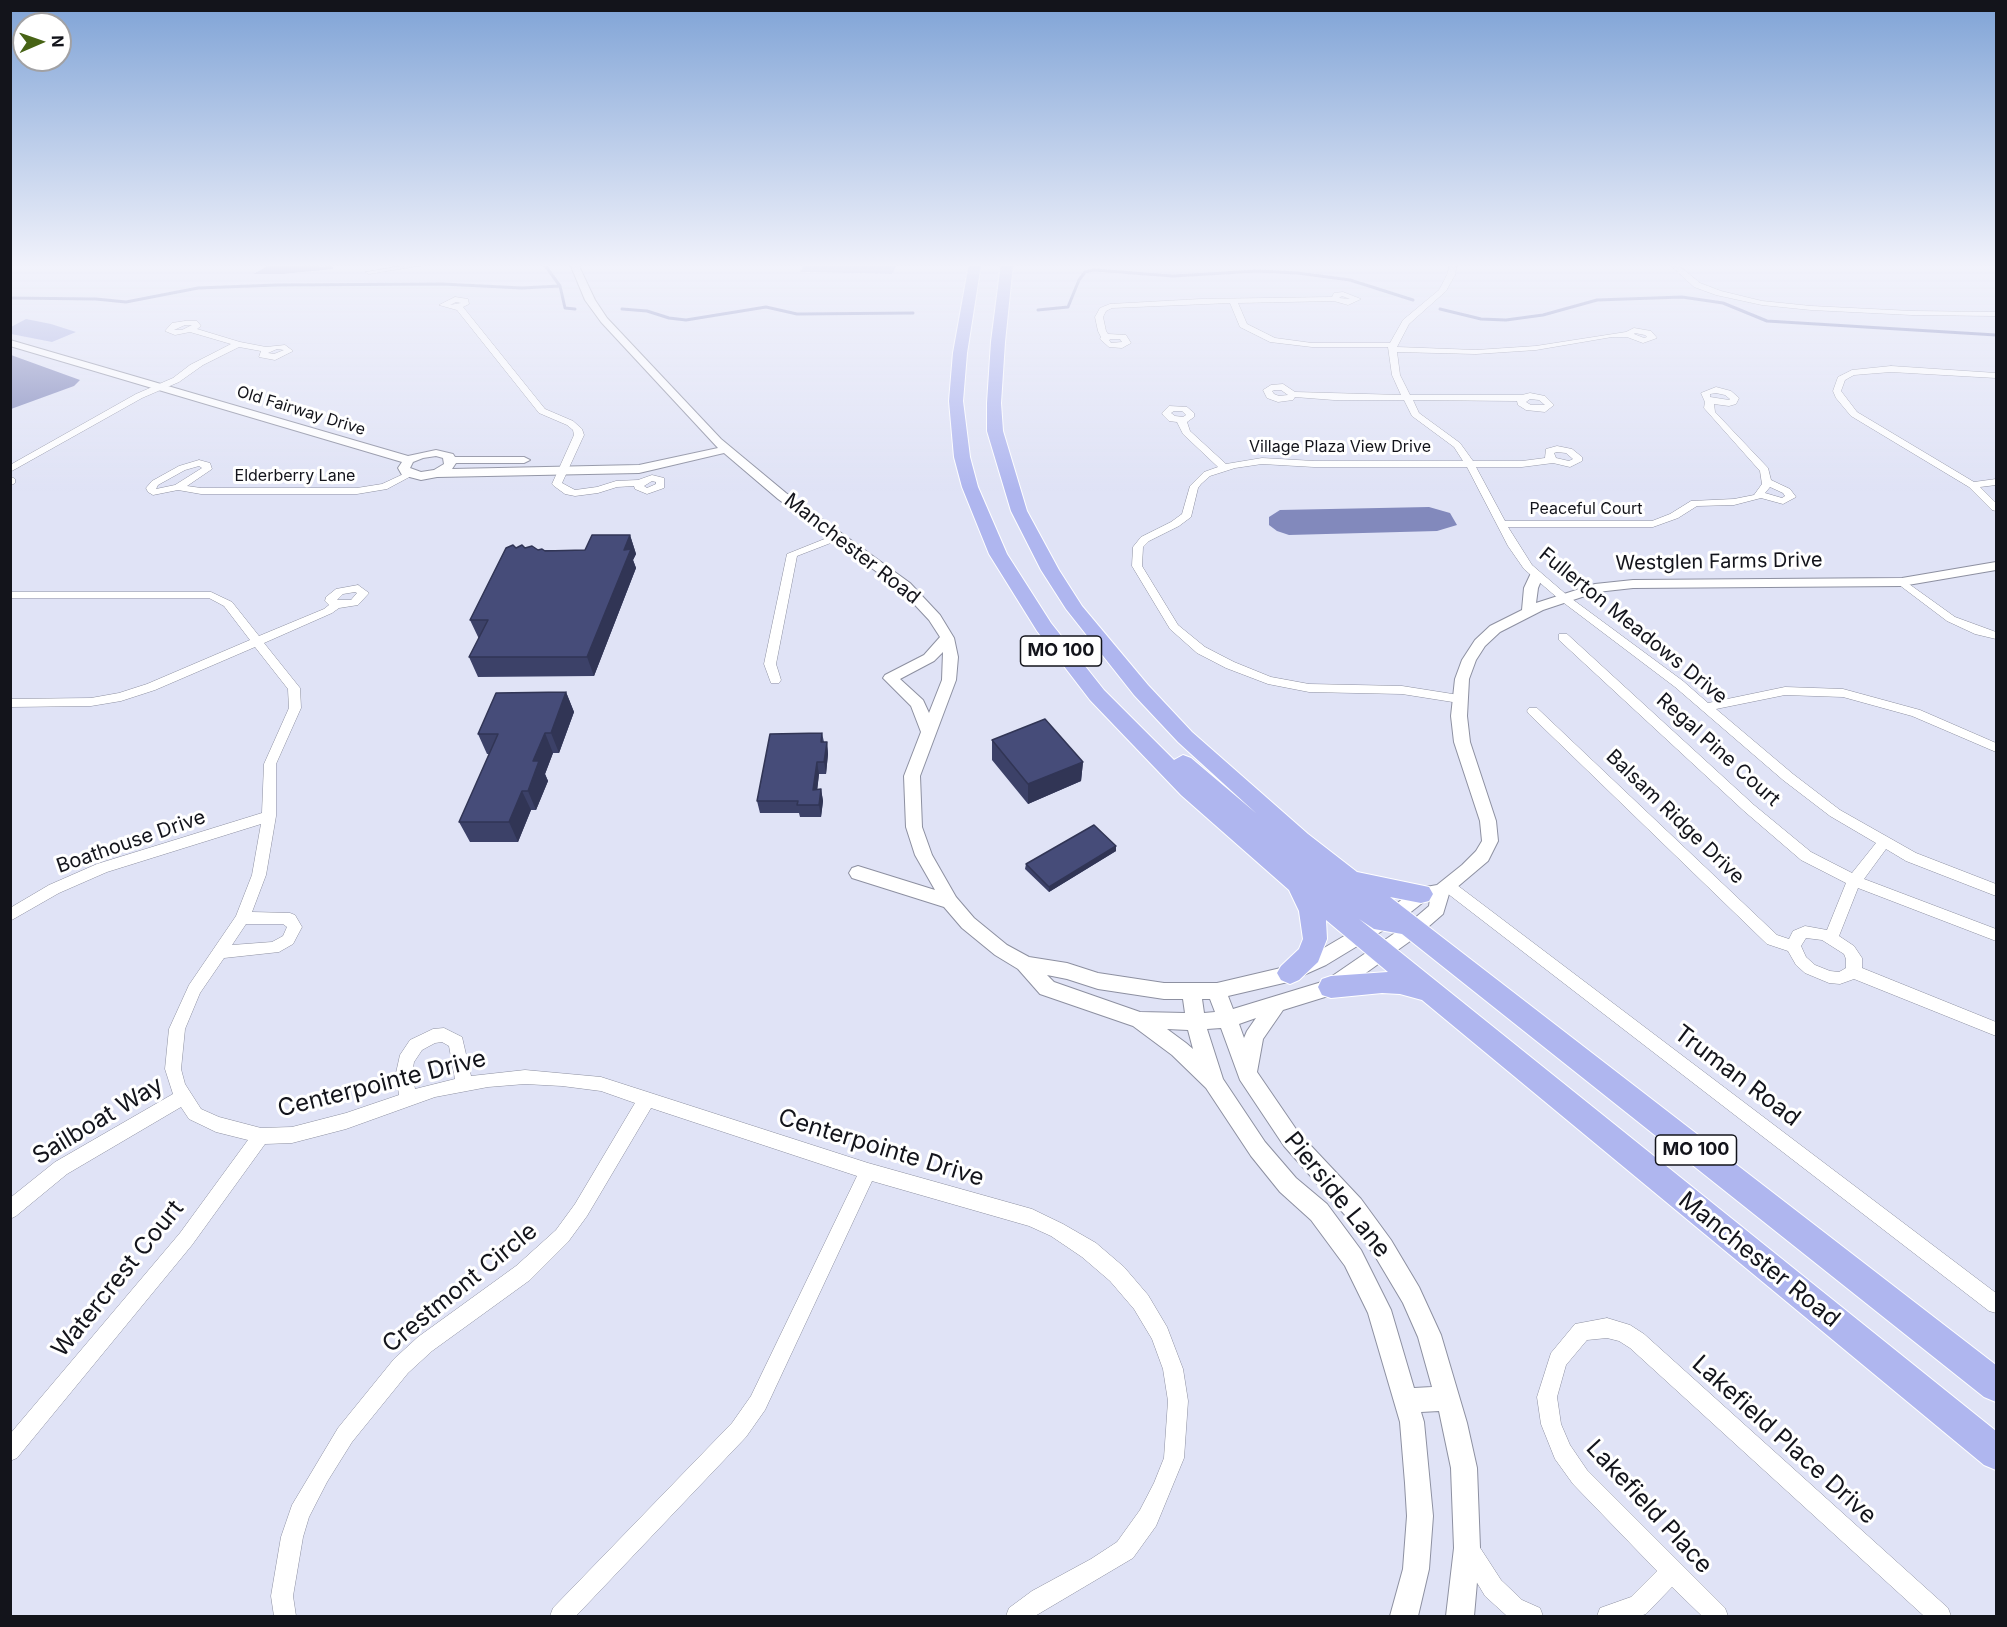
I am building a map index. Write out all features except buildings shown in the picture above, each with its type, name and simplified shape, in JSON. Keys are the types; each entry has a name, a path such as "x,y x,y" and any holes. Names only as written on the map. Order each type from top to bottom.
{"highway":[{"name":"MO 100","path":"962,340 956,401 962,457 970,487 998,554 1044,627 1097,695 1189,789 1361,936"},
{"name":"MO 100","path":"999,340 995,379 995,431 1001,459 1019,512 1050,570 1076,609 1141,690 1185,737 1274,817 1352,880 1398,922 1996,1385"},
{"path":"1097,695 1163,746 1296,861 1343,897 1398,922"},
{"path":"1352,880 1437,890"},
{"path":"1290,973 1310,955 1315,939 1311,911 1299,885"},
{"name":"Manchester Road","path":"1361,936 1996,1453"},
{"path":"1331,987 1382,982 1400,983 1432,994"}],"street":[{"path":"225,340 266,350"},
{"path":"485,340 542,411 570,423 577,429 579,435 557,484 568,492 575,493 598,490 616,484 639,483"},
{"name":"Manchester Road","path":"623,340 722,445 782,496 906,586 935,618 947,638 951,657 950,680 912,776 914,827 924,855 950,902 968,923 1001,950 1026,964 1067,971 1098,981 1191,993 1217,991 1290,973 1319,960 1361,936 1398,922"},
{"path":"1273,340 1312,345 1487,352 1536,348 1583,340"},
{"path":"1393,347 1397,340"},
{"name":"Old Fairway Drive","path":"10,343 154,390 231,407 409,460 420,455 436,453 449,456 451,460 639,469 722,445"},
{"path":"10,468 139,396 195,370 199,365 238,344"},
{"name":"Fullerton Meadows Drive","path":"1393,347 1396,375 1415,414 1457,445 1470,464 1513,546 1536,576 1707,707 1788,777 1835,813 1911,857 1996,890"},
{"path":"1996,375 1879,370 1852,373 1840,379 1837,391 1854,414 1972,485 1996,508"},
{"path":"1293,394 1334,397 1522,398"},
{"path":"1710,401 1708,408 1765,470 1767,482 1760,495"},
{"path":"1181,420 1186,432 1224,468"},
{"path":"409,460 404,468 410,474"},
{"path":"437,473 447,468 451,460"},
{"name":"Village Plaza View Drive","path":"1459,699 1402,690 1309,687 1268,680 1217,659 1187,639 1174,627 1137,566 1138,547 1145,539 1175,524 1187,514 1192,488 1207,474 1224,468 1262,461 1314,464 1522,464 1553,460"},
{"name":"Elderberry Lane","path":"178,487 204,471 207,465 199,463 182,468 155,483 151,488 153,492 178,487 201,491 357,491 384,487 410,474"},
{"name":"Old Fairway Drive","path":"410,474 421,476 566,465"},
{"name":"Peaceful Court","path":"1501,524 1653,524 1674,516 1695,503 1744,501 1760,495 1783,501 1791,497 1787,491 1767,482"},
{"path":"1972,485 1996,482"},
{"path":"775,680 770,664 792,554 837,537"},
{"name":"Westglen Farms Drive","path":"1398,922 1437,909 1437,890 1482,856 1490,841 1488,821 1462,742 1459,699 1469,660 1480,643 1495,629 1528,611 1595,588 1633,584 1902,582 1996,566"},
{"path":"1528,611 1531,588 1536,576"},
{"path":"1902,582 1951,619 1996,636"},
{"name":"Centerpointe Drive","path":"10,596 211,595 228,604 294,688 295,708 270,764 268,816 259,875 243,918 194,990 177,1029 173,1069 183,1097 195,1114 216,1124 261,1136 292,1135 318,1130 435,1090 464,1084 525,1077 562,1078 601,1084 868,1171 1032,1218 1057,1230 1089,1251 1117,1274 1141,1302 1160,1334 1173,1369 1178,1401 1174,1458 1148,1518 1125,1550 1040,1599 1017,1617"},
{"path":"10,703 90,702 121,697 151,687 257,642 328,611 336,605"},
{"name":"Regal Pine Court","path":"1563,637 1749,808 1806,856 1854,881 1996,935"},
{"path":"929,733 918,704 890,678 929,658 947,638"},
{"path":"1707,707 1785,691 1814,690 1843,693 1916,713 1996,748"},
{"name":"Balsam Ridge Drive","path":"1533,711 1772,940 1793,946"},
{"name":"Boathouse Drive","path":"10,915 54,889 102,868 268,816"},
{"path":"1831,937 1854,881 1884,842"},
{"path":"858,873 950,902"},
{"name":"Truman Road","path":"1437,890 1996,1304"},
{"path":"221,952 274,948 288,940 295,927 290,919 243,918"},
{"name":"Manchester Road","path":"1026,964 1047,988 1140,1020 1196,1022 1227,1019 1331,987 1382,953 1398,922"},
{"path":"1854,972 1854,958 1849,950 1831,937 1815,932 1798,935 1793,946 1801,961 1821,974 1840,978 1854,972 1996,1029"},
{"name":"Pierside Lane","path":"1217,991 1247,1074 1292,1139 1353,1207 1383,1248 1411,1295 1429,1335 1448,1399 1464,1468 1467,1548 1460,1617"},
{"name":"Pierside Lane","path":"1191,993 1200,1042 1214,1083 1258,1149 1288,1185 1319,1212 1353,1258 1379,1310 1412,1422 1420,1516 1416,1569 1404,1617"},
{"path":"1247,1074 1254,1037 1276,1004"},
{"path":"1140,1020 1179,1049 1214,1083"},
{"path":"408,1100 404,1073 406,1060 416,1045 433,1036 444,1035 456,1042 464,1084"},
{"name":"Sailboat Way","path":"10,1210 61,1168 183,1097"},
{"name":"Crestmont Circle","path":"285,1617 282,1596 292,1537 300,1514 320,1475 345,1435 388,1382 417,1352 523,1273 562,1236 581,1210 646,1100"},
{"name":"Watercrest Court","path":"10,1451 186,1239 261,1136"},
{"path":"561,1617 739,1430 758,1403 868,1171"},
{"name":"Lakefield Place Drive","path":"1582,1331 1607,1328 1623,1332 1636,1341 1940,1617"},
{"name":"Lakefield Place","path":"1582,1331 1558,1360 1551,1377 1547,1397 1551,1424 1562,1452 1580,1477 1717,1617"},
{"path":"1406,1400 1448,1399"},
{"path":"1467,1548 1492,1588 1514,1608 1532,1617"},
{"path":"1608,1617 1638,1606 1673,1570"}],"shaded area":[{"path":"10,355 80,380 74,386 11,409"},
{"path":"1429,507 1450,513 1457,525 1437,531 1289,535 1269,525 1269,517 1280,510"}]}
